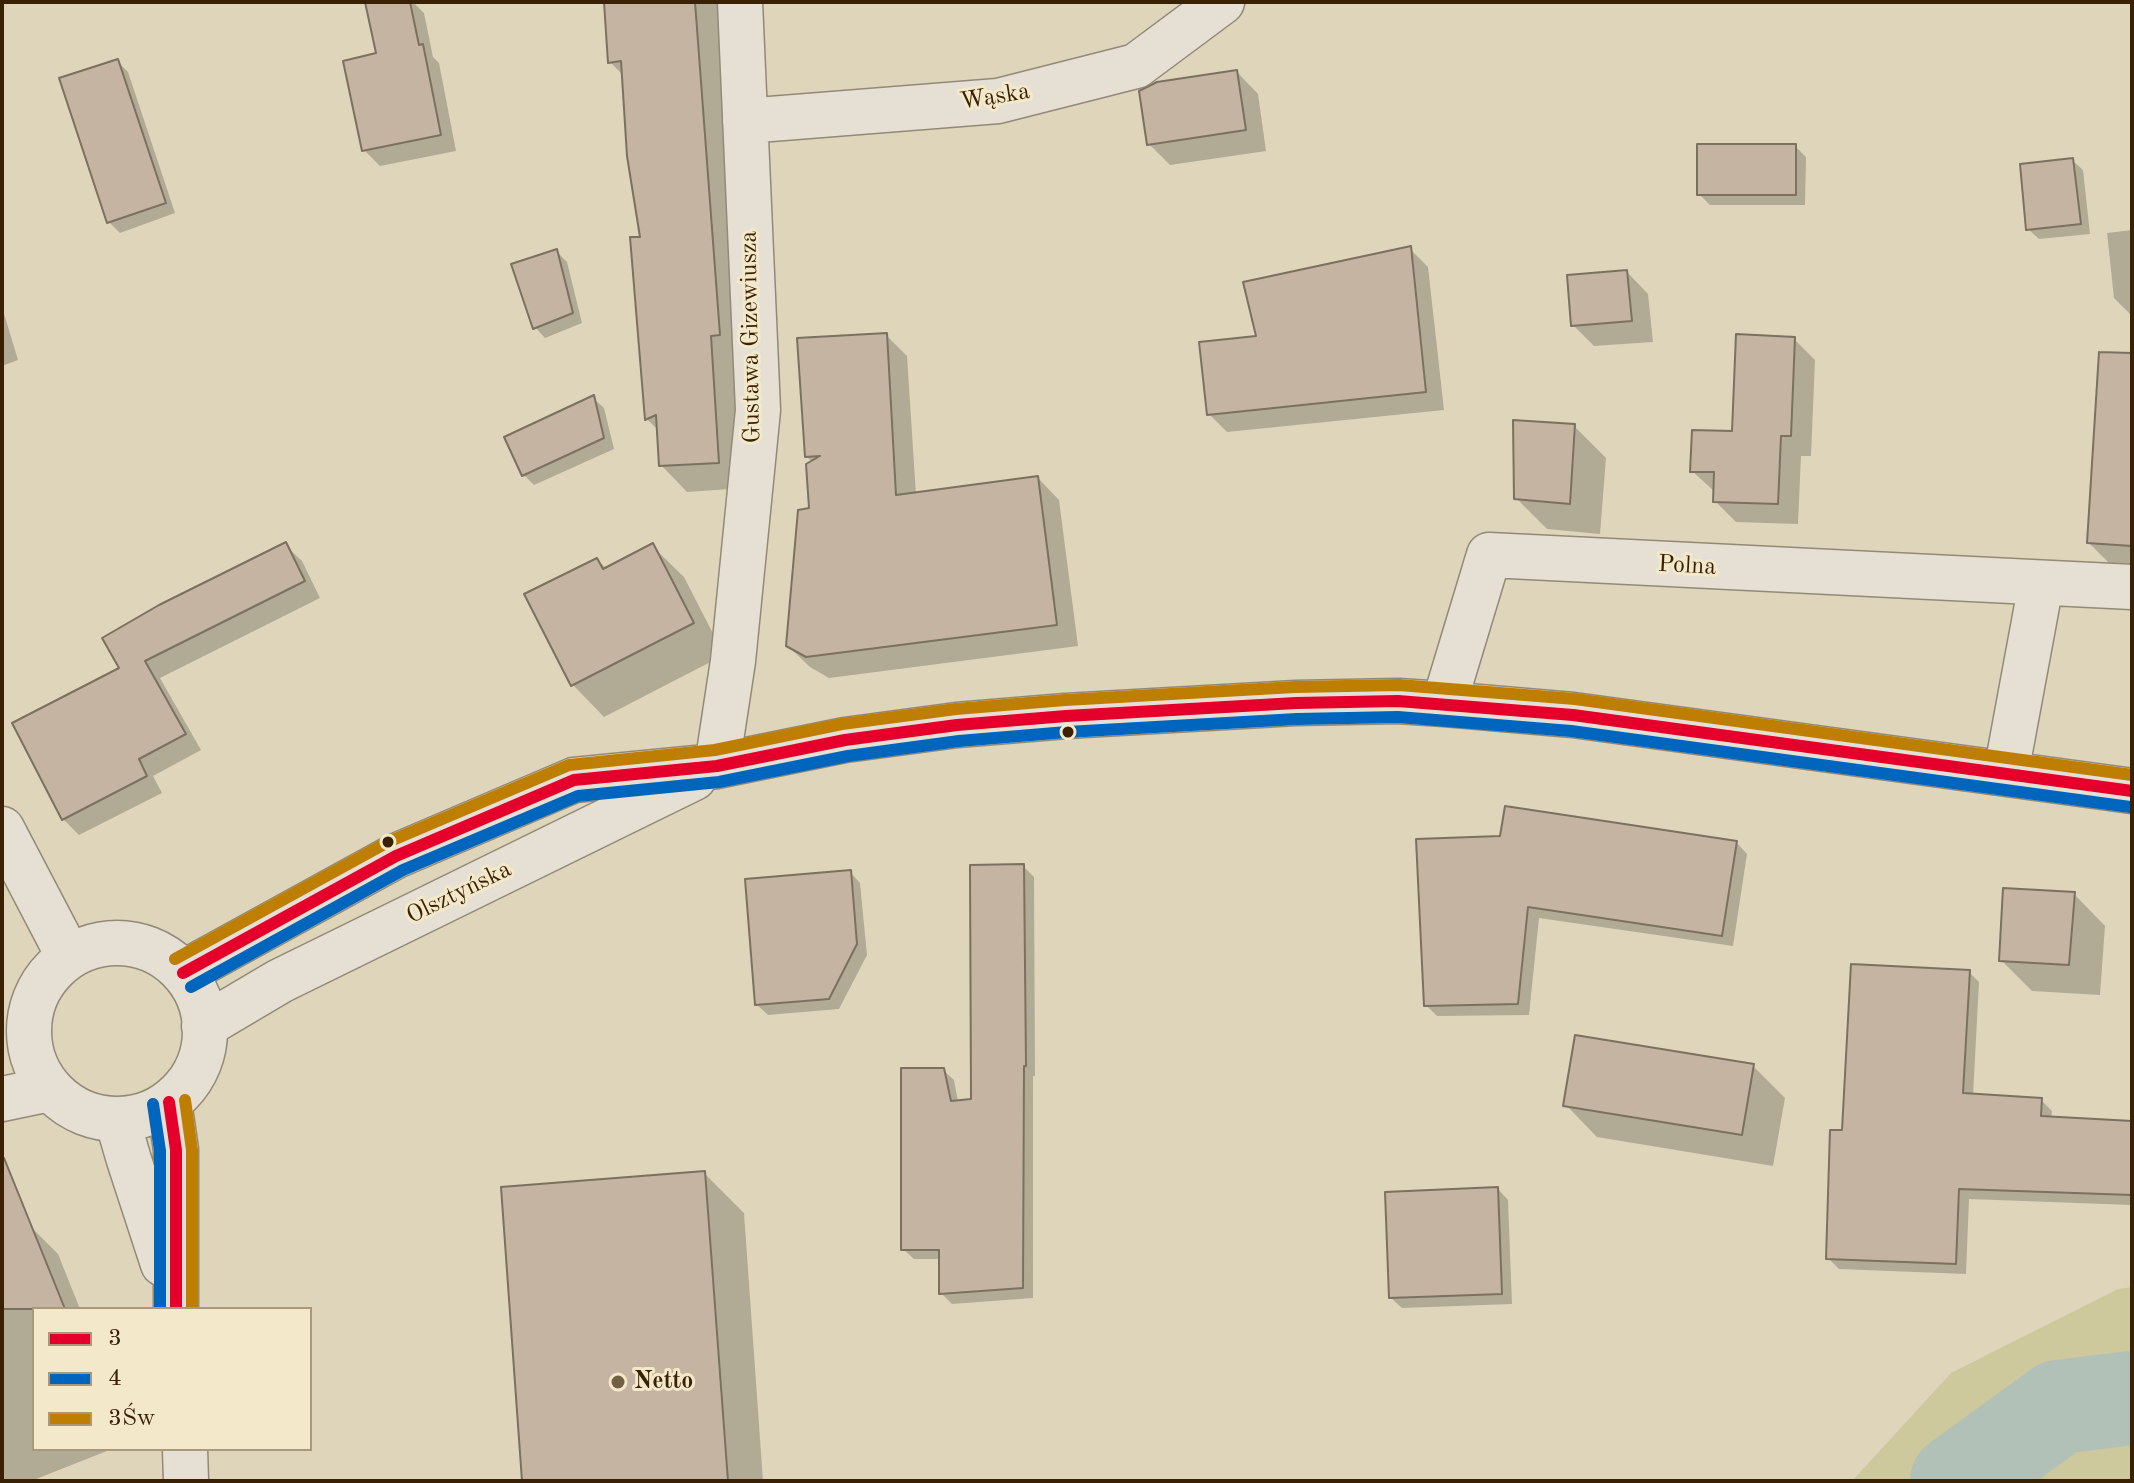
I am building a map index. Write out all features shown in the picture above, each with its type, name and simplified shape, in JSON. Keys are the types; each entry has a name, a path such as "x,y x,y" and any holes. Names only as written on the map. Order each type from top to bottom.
{"street":[{"name":"Gustawa Gizewiusza","path":"717,766 733,661 758,410 740,2"},
{"name":"Wąska","path":"745,121 998,101 1136,66 1222,2"},
{"name":"Polna","path":"1444,704 1489,555 2132,587"},
{"path":"2006,773 2041,584"},
{"name":"Olsztyńska","path":"183,973 396,856 574,780 717,766 845,740 957,725 1296,703 1398,701 1573,715 2132,791"},
{"name":"Olsztyńska","path":"204,1026 280,981 717,766"},
{"path":"2,829 69,957"},
{"path":"116,943 141,946 164,956 183,973 197,994 204,1017 204,1043 197,1067 184,1088 169,1102 142,1116 117,1119 93,1116 69,1106 50,1089 37,1068 29,1044 16,1037 29,1019 36,995 50,974 69,957 91,946 116,943"},
{"path":"2,1099 50,1089"},
{"path":"169,1102 176,1150 176,1304"},
{"path":"117,1119 176,1304"},
{"path":"185,1451 186,1481"}],"shaded area":[{"path":"2132,1287 2132,1481 1852,1481 1951,1373 2118,1289"}],"building":[{"path":"365,2 410,2 419,45 423,44 441,135 362,151 343,61 376,53"},
{"path":"604,2 695,2 720,335 711,336 719,463 659,466 656,415 645,420 630,237 640,237 627,156 621,61 608,63"},
{"path":"118,59 166,203 107,223 59,78"},
{"path":"1237,70 1246,130 1147,145 1139,91 1157,82"},
{"path":"1697,144 1796,144 1796,195 1697,195"},
{"path":"2073,158 2081,224 2026,230 2020,164"},
{"path":"1411,246 1426,392 1207,415 1199,342 1256,336 1243,282"},
{"path":"557,249 573,313 533,329 511,264"},
{"path":"1627,270 1632,321 1571,326 1567,275"},
{"path":"887,333 896,495 1038,476 1057,625 806,657 786,646 798,510 809,508 806,464 820,456 805,457 797,338"},
{"path":"1736,334 1795,337 1791,436 1781,436 1778,504 1713,502 1714,472 1690,472 1692,430 1732,431"},
{"path":"2099,352 2132,353 2132,546 2087,543"},
{"path":"594,395 604,438 522,476 504,437"},
{"path":"1513,420 1575,424 1570,504 1514,499"},
{"path":"286,542 305,581 145,661 186,734 139,759 147,776 62,820 12,723 119,668 102,638 159,605"},
{"path":"653,543 694,623 571,686 524,594 597,558 603,569"},
{"path":"1505,806 1737,841 1722,936 1528,907 1518,1004 1424,1006 1416,839 1500,836"},
{"path":"1024,864 1026,1066 1023,1288 939,1294 939,1250 901,1250 901,1068 944,1068 951,1101 971,1099 970,865"},
{"path":"851,870 857,944 829,999 755,1005 745,879"},
{"path":"2003,888 2075,892 2069,965 1999,961"},
{"path":"1851,964 1970,970 1963,1093 2042,1098 2041,1116 2132,1121 2132,1195 1959,1189 1956,1264 1826,1259 1830,1130 1842,1130"},
{"path":"1575,1035 1754,1064 1742,1135 1563,1106"},
{"path":"2,1158 4,1158 64,1307 2,1309"},
{"name":"Netto","path":"705,1171 728,1481 522,1481 501,1187"},
{"path":"1498,1187 1502,1294 1389,1298 1385,1192"}],"waterway":[{"path":"1957,1481 2059,1407 2132,1398"}],"transit line":[{"name":"3Św","path":"175,959 388,842 569,765 715,750 842,724 956,709 1295,687 1399,685 1575,699 2132,775"},
{"name":"3","path":"183,973 396,856 574,780 717,766 845,740 957,725 1296,703 1398,701 1573,715 2132,791"},
{"name":"4","path":"191,987 403,870 578,796 719,782 848,756 959,741 1297,719 1398,717 1571,731 2130,807"},
{"name":"3Św","path":"185,1100 192,1150 192,1307"},
{"name":"3","path":"169,1102 176,1150 176,1307"},
{"name":"4","path":"153,1104 160,1151 160,1307"}],"place":[{"name":"Netto","path":"618,1382"}]}
